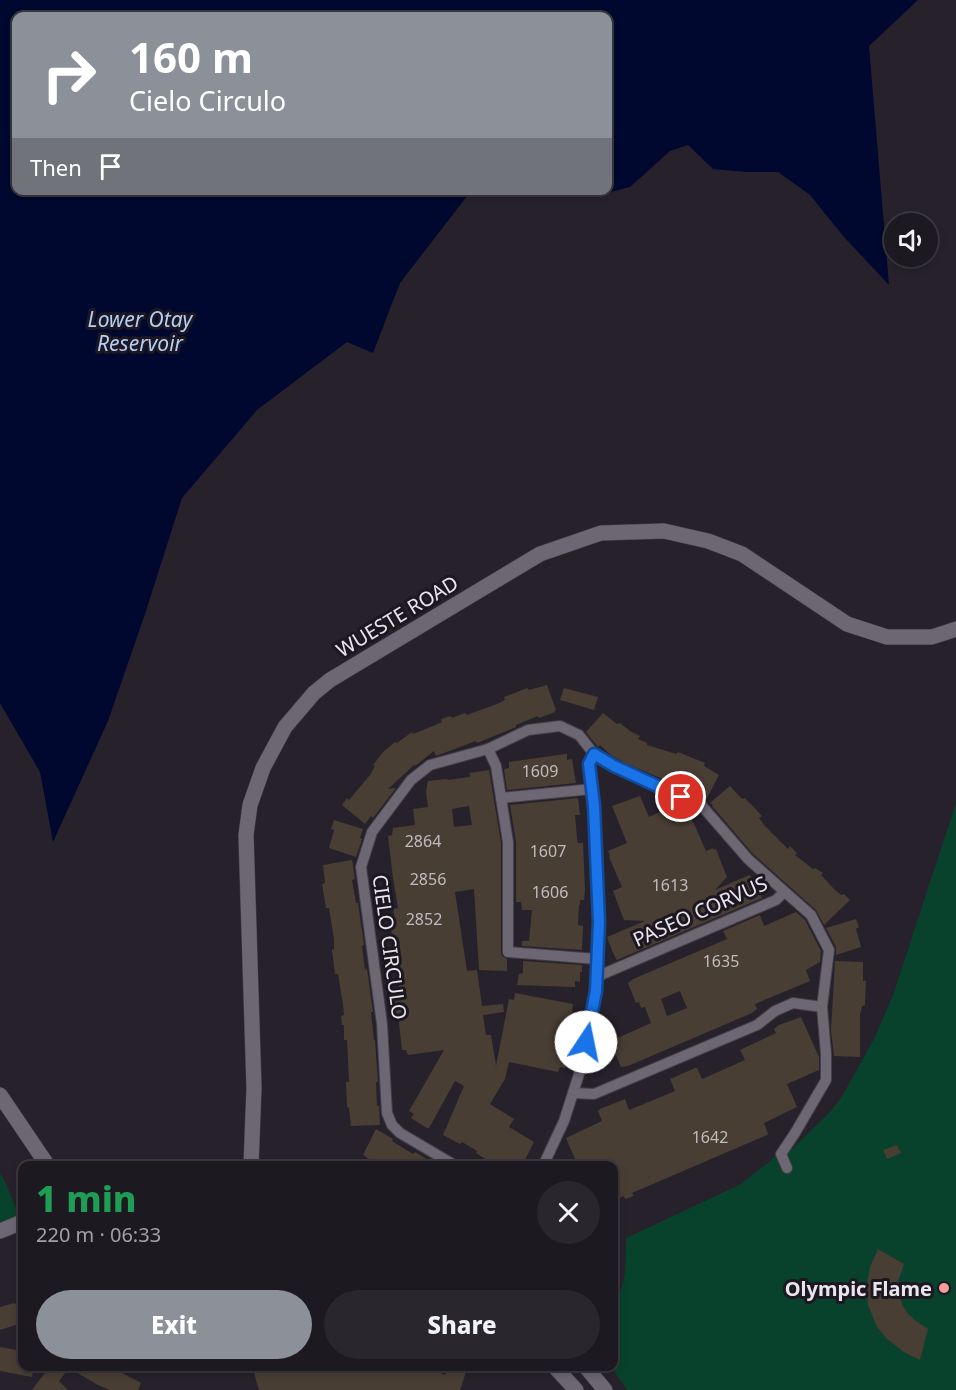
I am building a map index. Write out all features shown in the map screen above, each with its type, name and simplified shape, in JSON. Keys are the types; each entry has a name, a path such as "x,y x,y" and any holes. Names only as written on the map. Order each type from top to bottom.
{"street":[{"name":"WUESTE ROAD","path":"251,1161 254,1088 246,835 250,805 263,768 285,727 314,693 330,680 540,555 602,534 664,531 708,541 742,554 847,624 887,638 932,637 956,629"},
{"name":"CIELO CIRCULO","path":"448,1161 400,1133 392,1125 387,1113 382,1024 361,867 372,832 411,780 430,765 488,749 528,730 560,726 579,735 594,754 614,766 702,806 748,859 811,915 829,950 822,1007 826,1080 781,1154 786,1168"},
{"path":"488,749 496,766 508,842 508,952 597,959"},
{"path":"545,1161 564,1121 580,1071 596,991 599,922 594,806 589,764 594,754"},
{"path":"501,798 592,789"},
{"name":"PASEO CORVUS","path":"596,977 776,900 784,892"},
{"path":"573,1093 594,1094 757,1025 775,1011 793,1003 822,1007"},
{"path":"0,1095 45,1161"},
{"path":"0,1231 18,1224"},
{"path":"559,1371 576,1390"},
{"path":"589,1371 605,1390"}],"green space":[{"path":"956,803 956,1390 627,1390 614,1371 618,1371 618,1295 624,1279 626,1238 739,1185 773,1159 783,1143 792,1149 841,1098 874,1039 893,995"},
{"path":"0,1174 18,1213 18,1224 0,1233"}],"water":[{"name":"Lower Otay Reservoir","path":"0,0 918,0 869,46 884,225 884,267 887,267 889,285 844,237 810,195 778,172 713,169 688,145 670,151 630,187 612,192 612,12 12,12 12,195 468,195 400,283 373,353 347,342 257,410 182,498 108,721 53,842 40,772 0,703"}],"building":[{"path":"547,685 555,712 539,718 538,716 477,743 476,741 436,756 434,751 414,765 388,789 396,788 373,818 371,816 365,824 342,805 370,775 375,766 373,765 383,752 412,732 413,734 433,726 442,722 441,719 450,716 452,718 465,713 467,715 497,704 505,700 504,697 527,688 529,690"},
{"path":"564,688 598,697 594,710 560,700"},
{"path":"603,713 617,724 620,723 640,736 638,739 647,745 676,754 678,752 705,763 704,766 719,775 706,800 625,763 600,745 598,747 586,732"},
{"path":"567,754 567,760 572,759 576,783 507,790 504,769 509,768 509,762"},
{"path":"489,770 501,843 501,952 502,956 507,959 507,971 479,970 474,889 455,892 467,971 477,970 482,1006 503,1004 504,1012 483,1015 486,1035 491,1035 496,1066 509,999 514,1000 515,993 573,1004 572,1012 576,1013 565,1068 560,1067 558,1072 509,1062 505,1079 490,1104 514,1119 509,1127 534,1142 524,1161 489,1161 462,1142 460,1144 443,1135 464,1086 455,1081 429,1128 411,1118 414,1114 409,1111 444,1050 408,1055 406,1050 402,1050 394,995 399,994 399,986 389,915 394,915 393,909 398,908 388,836 392,835 393,828 415,825 413,809 428,807 426,792 428,781 470,777 470,773","holes":["469,806 472,825 454,827 452,809"]},
{"path":"730,786 762,816 759,818 765,826 788,849 790,846 797,853 795,855 813,869 823,873 821,875 834,889 850,900 824,925 816,910 753,854 712,806 710,803"},
{"path":"640,796 649,817 668,808 674,822 689,815 691,817 706,851 716,849 727,877 715,890 749,875 755,880 762,898 617,960 607,937 645,921 624,920 613,891 622,887 608,851 627,843 612,806"},
{"path":"578,798 580,815 575,815 578,843 583,843 585,890 584,900 580,900 579,905 578,925 583,926 582,950 522,946 522,941 529,941 532,910 522,910 521,902 516,902 516,842 510,805"},
{"path":"334,820 363,829 356,857 329,848"},
{"path":"352,860 355,879 352,880 356,903 358,903 365,970 367,969 373,1012 371,1012 380,1125 351,1126 347,1107 346,1082 349,1082 347,1040 344,1040 344,1025 342,1025 341,1016 344,1015 343,1005 338,974 335,974 332,950 334,939 329,908 326,908 322,884 325,883 323,865"},
{"path":"796,912 805,920 821,951 820,962 806,970 810,981 755,1004 757,1009 752,1013 621,1067 613,1048 615,1047 613,1040 651,1023 645,1007 641,1008 639,1002 636,1003 628,983 727,939 723,931 760,915 764,926","holes":["680,991 687,1008 667,1016 661,999"]},
{"path":"856,919 861,947 836,955 836,947 826,928"},
{"path":"523,961 582,965 580,982 575,981 575,987 517,985 519,974 523,973"},
{"path":"835,961 863,962 863,981 866,981 865,1005 862,1006 860,1015 860,1057 834,1056 831,1030"},
{"path":"801,1017 819,1057 819,1070 787,1084 797,1107 764,1123 767,1135 632,1193 634,1196 625,1199 624,1196 618,1198 618,1161 576,1161 566,1138 602,1121 598,1111 600,1109 625,1099 629,1110 675,1091 670,1079 695,1068 702,1079 745,1060 740,1050 776,1033 774,1029"},
{"path":"376,1129 413,1154 415,1152 430,1161 372,1161 363,1155"},
{"path":"897,1145 901,1153 887,1159 883,1150"},
{"path":"878,1249 904,1264 898,1281 902,1304 908,1314 928,1329 920,1360 904,1352 887,1339 877,1327 868,1305 867,1285 870,1267"},
{"path":"18,1303 18,1324 0,1330 0,1307"},
{"path":"0,1347 18,1350 18,1371 33,1371 32,1377 0,1371"},
{"path":"46,1371 67,1371 59,1381 68,1390 32,1390"},
{"path":"74,1371 118,1371 141,1383 138,1390 110,1390"},
{"path":"253,1371 436,1371 445,1375 446,1371 466,1371 460,1390 259,1390"}],"place":[{"name":"Olympic Flame","path":"944,1288"}],"route":[{"path":"586,1042 596,991 599,922 594,806 589,764 594,754 614,766 681,797"}]}
